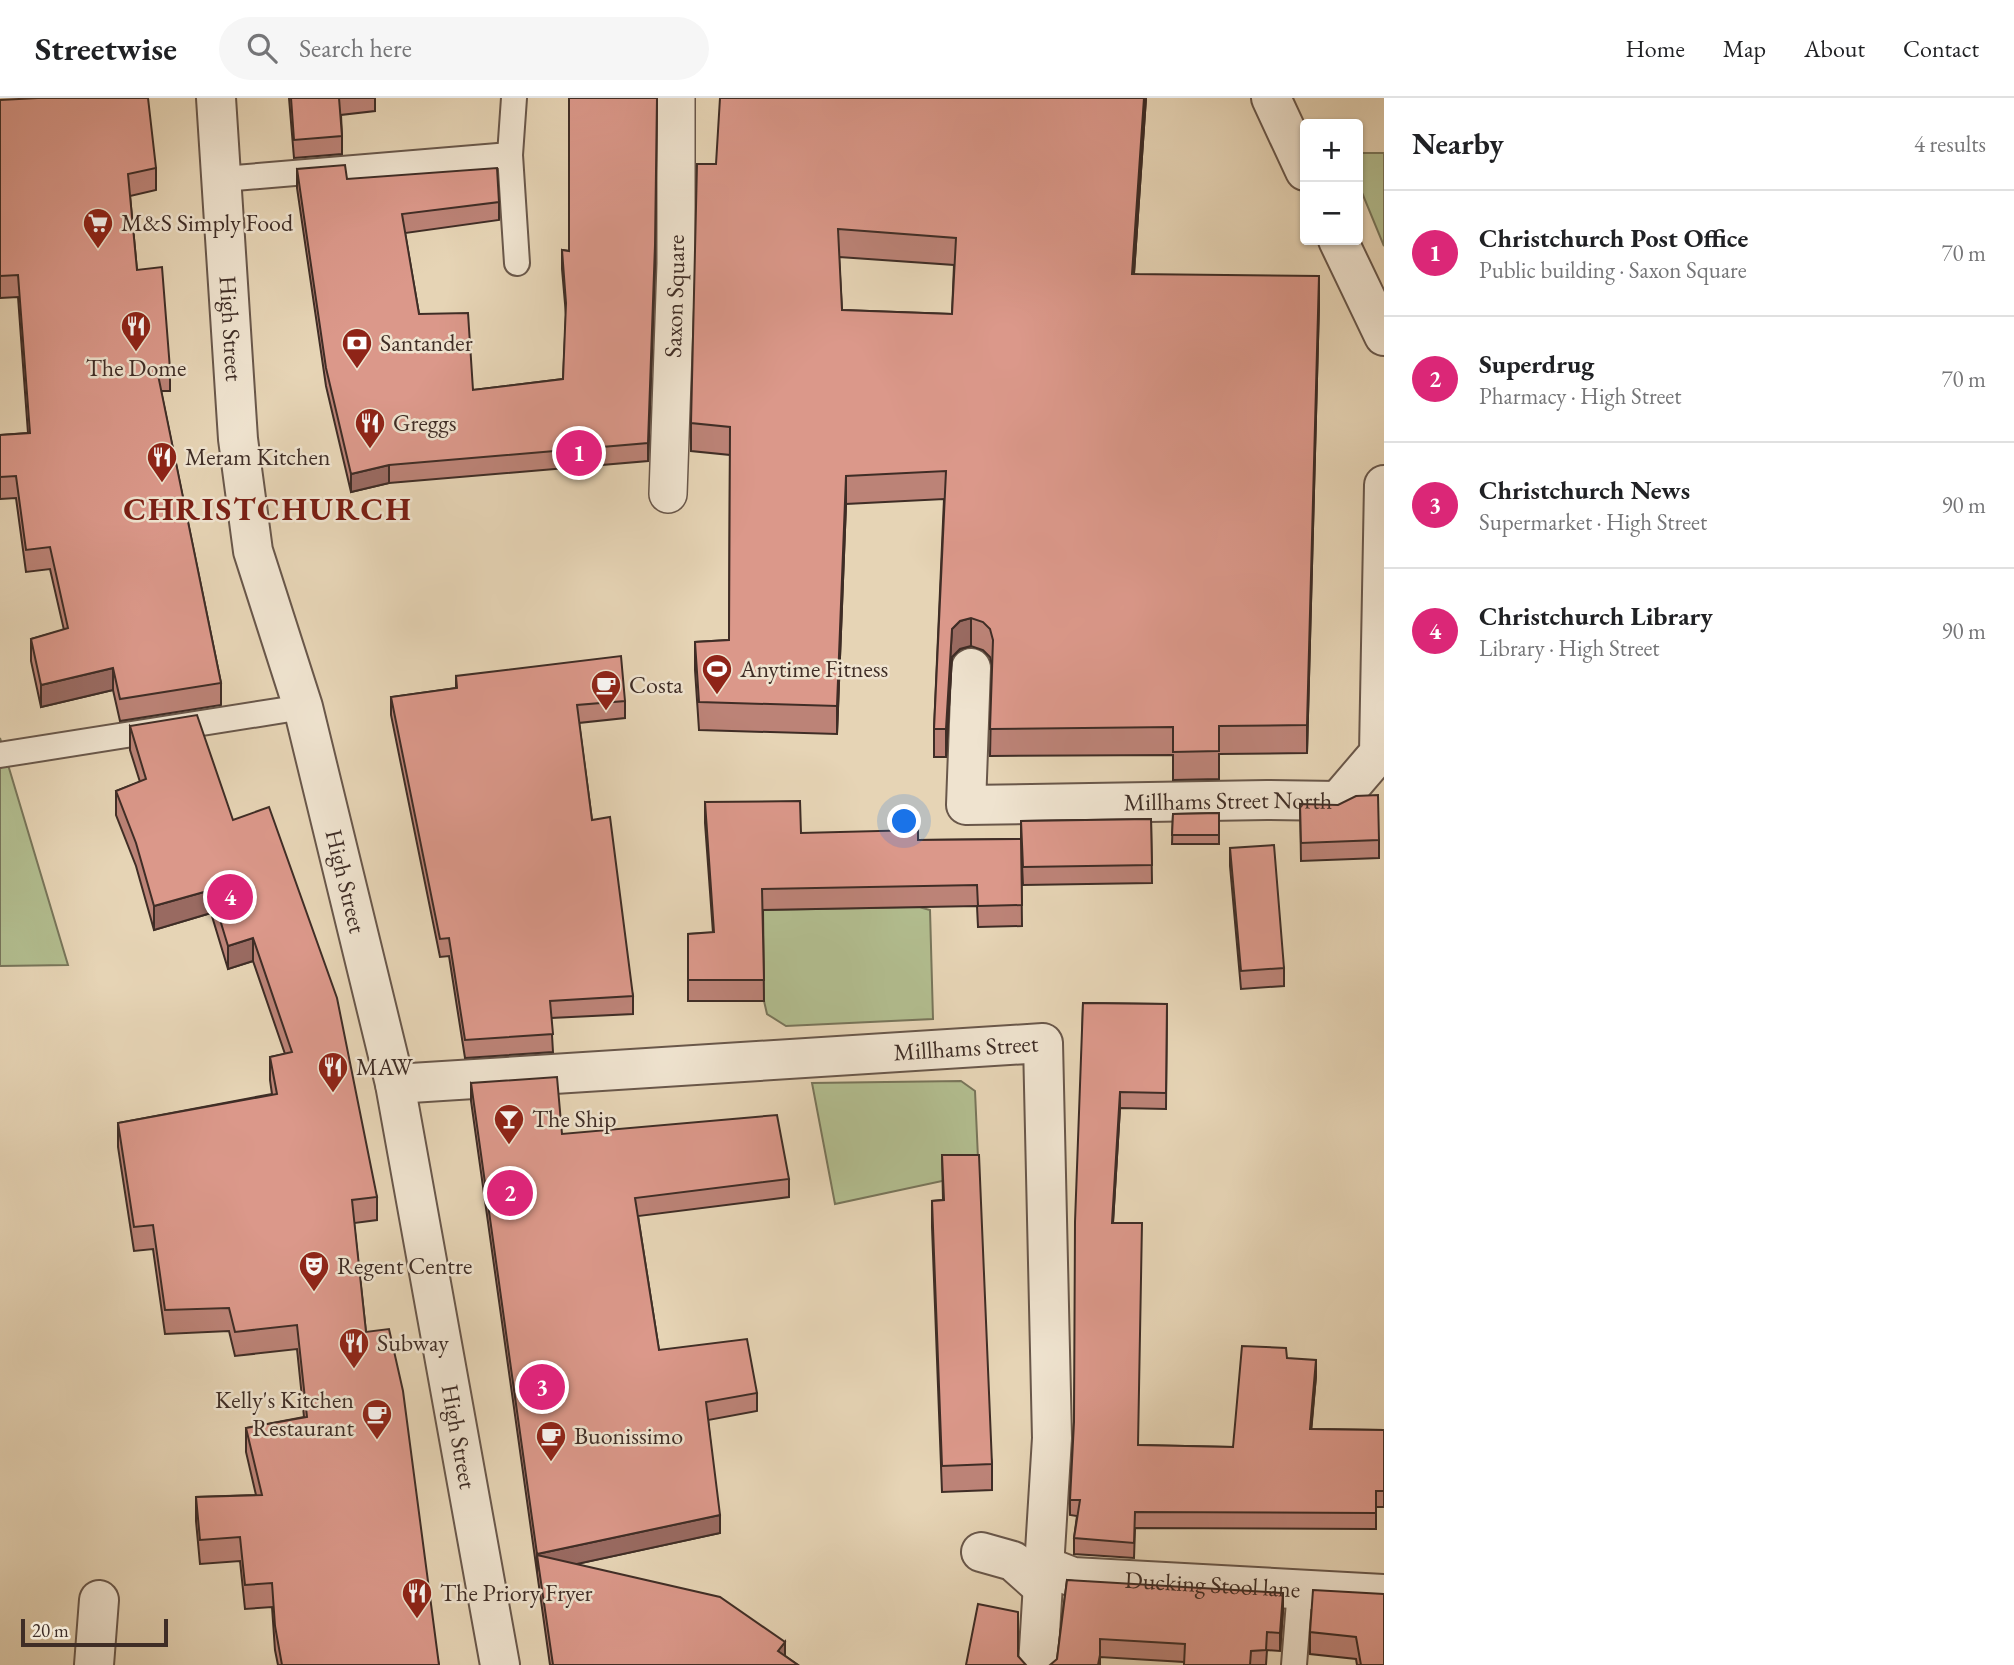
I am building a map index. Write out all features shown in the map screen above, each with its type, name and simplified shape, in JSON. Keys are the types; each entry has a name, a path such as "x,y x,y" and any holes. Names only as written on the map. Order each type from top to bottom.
{"street":[{"name":"High Street","path":"216,98 238,439 253,551 303,707 394,1084 500,1665"},
{"name":"Saxon Square","path":"668,494 676,264 677,98"},
{"path":"1271,98 1300,160"},
{"path":"1340,245 1384,336"},
{"name":"Millhams Street North","path":"971,668 966,805 1338,801 1379,753 1384,485"},
{"name":"Millhams Street","path":"394,1084 1043,1043 1052,1438 1038,1665"},
{"path":"981,1552 1013,1561 1042,1575"},
{"name":"Ducking Stool lane","path":"1042,1575 1384,1594"},
{"path":"94,1665 99,1600"}],"lane":[{"path":"514,98 510,155 517,263"},
{"path":"223,179 510,155"},
{"path":"0,755 303,707"},
{"path":"1294,1665 1300,1590"}],"green space":[{"path":"1363,153 1384,153 1384,246 1363,195"},
{"path":"0,738 68,965 0,966"},
{"path":"919,907 930,910 933,1019 786,1026 767,1014 764,1001 762,910"},
{"path":"961,1081 975,1091 979,1181 942,1181 835,1204 812,1083"}],"building":[{"path":"148,98 156,168 128,174 137,270 162,267 170,369 157,370 221,683 120,699 113,668 41,685 31,639 68,628 50,547 26,550 16,476 0,477 0,435 30,433 18,275 0,276 0,100"},
{"path":"291,98 339,98 342,136 294,140"},
{"path":"569,98 657,98 648,443 389,465 351,474 326,368 297,169 345,165 347,179 497,168 499,202 402,214 419,314 468,313 473,390 563,379 566,303 562,250 569,251"},
{"path":"720,98 1144,98 1132,274 1319,276 1307,725 1219,726 1219,751 1173,752 1173,727 990,729 993,640 990,629 983,622 971,618 960,621 952,629 946,729 934,729 946,471 846,476 837,706 699,702 695,642 729,640 730,427 691,423 697,164 716,164","holes":["838,229 956,238 952,314 842,310"]},
{"path":"621,656 625,701 577,705 592,820 610,817 633,996 550,1001 553,1034 465,1040 449,938 440,939 391,697 457,688 456,676"},
{"path":"197,715 233,820 269,807 337,998 377,1197 352,1200 366,1332 389,1329 403,1391 439,1665 282,1665 275,1626 272,1583 245,1585 240,1537 200,1540 196,1497 262,1495 246,1428 307,1417 297,1325 235,1332 229,1308 165,1310 153,1225 134,1227 118,1123 277,1094 270,1057 292,1052 253,938 228,946 211,890 154,906 136,843 116,791 146,779 130,726"},
{"path":"1378,795 1379,840 1301,843 1300,804 1338,805 1356,796"},
{"path":"800,801 801,833 918,830 918,840 1021,839 1022,905 978,906 977,885 762,889 764,980 688,980 688,934 714,932 705,802"},
{"path":"1219,813 1219,835 1172,835 1173,814"},
{"path":"1151,819 1152,865 1023,867 1021,821"},
{"path":"1274,845 1284,968 1241,971 1230,848"},
{"path":"1083,1003 1167,1004 1166,1093 1120,1092 1112,1223 1142,1223 1138,1445 1233,1447 1242,1346 1286,1348 1287,1358 1316,1360 1310,1429 1384,1430 1384,1491 1376,1491 1376,1513 1135,1512 1134,1543 1074,1538 1080,1500 1070,1500 1074,1422 1075,1222"},
{"path":"557,1077 562,1134 777,1115 789,1179 635,1198 659,1350 747,1339 757,1393 706,1402 720,1515 537,1554 471,1083"},
{"path":"942,1155 979,1155 992,1464 942,1466 932,1201 944,1200"},
{"path":"537,1555 720,1597 785,1642 778,1651 798,1665 553,1665"},
{"path":"1067,1580 1283,1593 1280,1633 1267,1632 1266,1650 1251,1651 1250,1665 1184,1665 1185,1644 1100,1639 1098,1665 1050,1665 1057,1659"},
{"path":"1313,1590 1384,1594 1384,1665 1361,1665 1356,1637 1310,1632"},
{"path":"978,1604 1018,1612 1018,1656 1026,1665 966,1665"}],"place":[{"name":"M&S Simply Food","path":"98,250"},
{"name":"The Dome","path":"136,353"},
{"name":"Santander","path":"357,370"},
{"name":"Greggs","path":"370,450"},
{"name":"Christchurch Post Office","path":"579,453"},
{"name":"Meram Kitchen","path":"162,484"},
{"name":"Anytime Fitness","path":"717,696"},
{"name":"Costa","path":"606,712"},
{"name":"Christchurch Library","path":"230,897"},
{"name":"MAW","path":"333,1094"},
{"name":"The Ship","path":"509,1146"},
{"name":"Superdrug","path":"510,1193"},
{"name":"Regent Centre","path":"314,1293"},
{"name":"Subway","path":"354,1370"},
{"name":"Christchurch News","path":"542,1387"},
{"name":"Kelly's Kitchen Restaurant","path":"377,1441"},
{"name":"Buonissimo","path":"551,1463"},
{"name":"The Priory Fryer","path":"417,1620"}],"district":[{"name":"CHRISTCHURCH","path":"268,509"}]}
